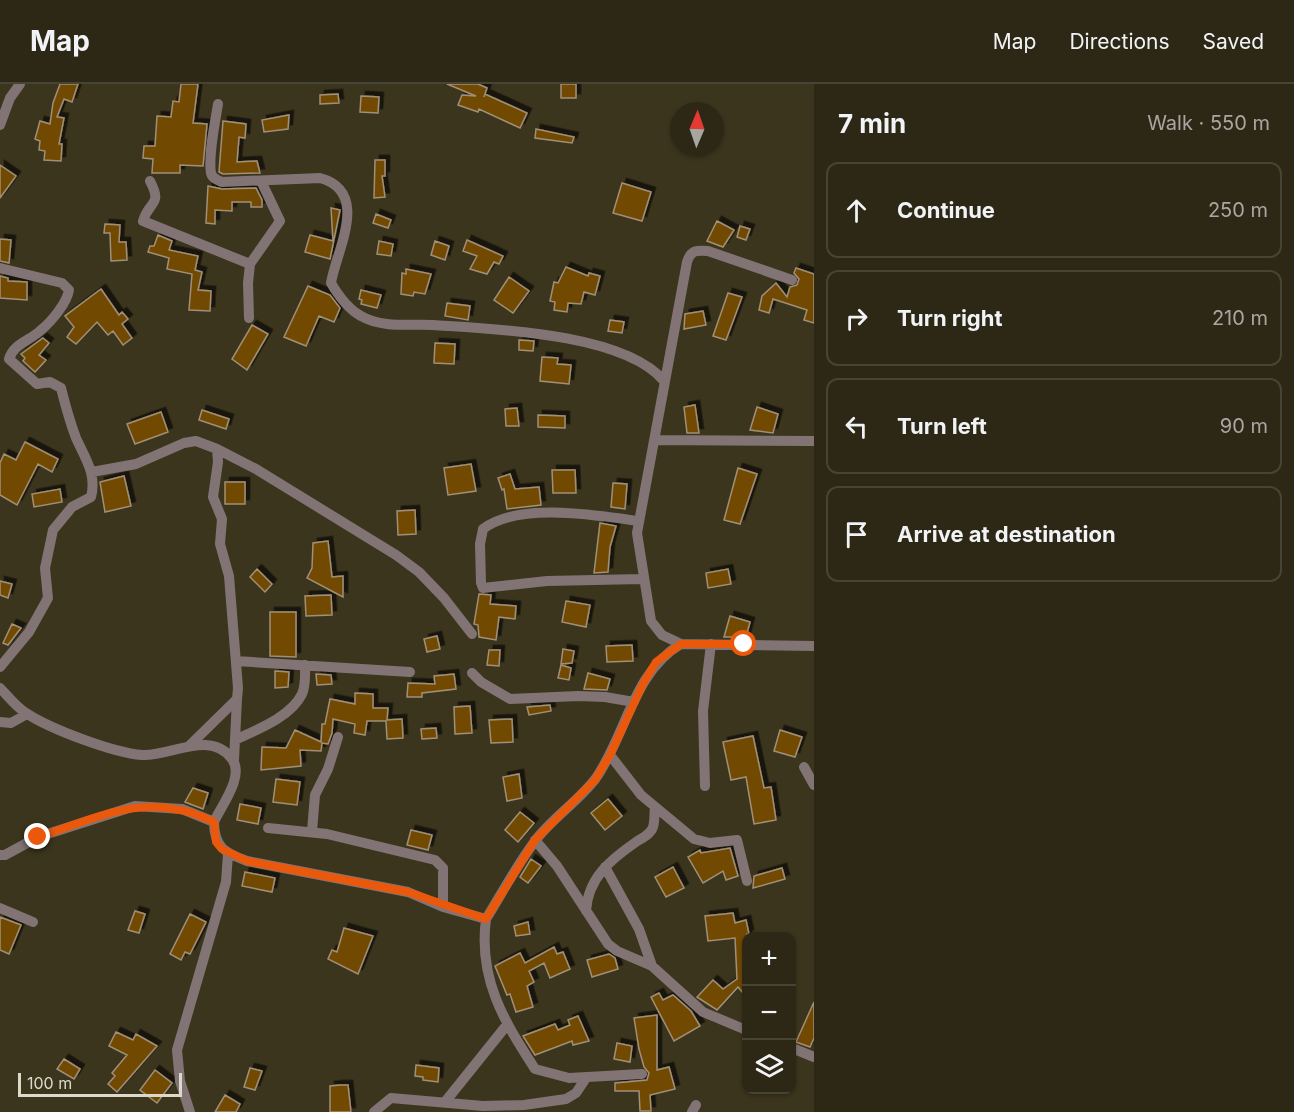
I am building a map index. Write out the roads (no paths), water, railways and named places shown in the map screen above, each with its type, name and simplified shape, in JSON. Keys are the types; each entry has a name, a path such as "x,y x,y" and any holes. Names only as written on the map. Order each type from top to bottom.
{"street":[{"path":"0,125 10,98 20,84"},
{"path":"218,104 211,174 222,182 320,178 333,182 340,189 346,208 348,231 331,283 347,306 361,316 377,322 483,329 584,342 643,362 664,381"},
{"path":"150,181 157,197 143,221 250,264"},
{"path":"249,318 250,264 280,221 261,181"},
{"path":"792,280 708,251 696,250 689,254 638,521 638,552 651,621 662,635 681,644 814,646"},
{"path":"0,268 62,283 69,290 67,298 41,331 12,352 9,359 37,384 51,382 61,388 76,437 92,472 91,496 72,507 53,530 45,568 48,598 40,614 0,667"},
{"path":"654,440 814,441"},
{"path":"92,472 136,464 184,443 196,441 217,449 256,469 396,555 419,572 444,598 472,634"},
{"path":"217,449 218,462 213,497 222,519 221,550 229,576 237,699 234,760 236,776 214,822 216,842 228,854 247,861 408,892 486,919"},
{"path":"638,521 559,514 502,518 483,529 480,544 481,583 483,588 547,581 642,579"},
{"path":"642,1074 586,1078 551,1076 535,1069 506,1026 490,985 484,937 486,919 535,840 595,780 610,755 634,702 656,662 681,644"},
{"path":"705,786 703,711 711,644"},
{"path":"236,661 410,672"},
{"path":"235,740 261,728 294,704 304,687 305,665"},
{"path":"472,673 481,682 510,699 605,697 634,702"},
{"path":"0,688 27,714 86,739 138,755 159,754 199,744 215,748 234,760"},
{"path":"189,746 237,699"},
{"path":"0,722 18,720 27,714"},
{"path":"312,831 316,788 328,769 338,737"},
{"path":"610,755 623,774 655,808 702,842 737,840 747,880"},
{"path":"804,767 814,785"},
{"path":"0,855 5,855 38,837 135,806 182,809 214,822"},
{"path":"586,911 590,889 605,867 649,834 653,827 655,808"},
{"path":"268,828 312,831 435,860 443,868 443,906"},
{"path":"535,840 557,866 608,944 617,951 652,966 703,1012 742,1028"},
{"path":"190,1112 180,1081 177,1050 226,882 228,854"},
{"path":"605,867 639,929 652,966"},
{"path":"0,908 33,922"},
{"path":"445,1102 506,1026"},
{"path":"796,1050 814,1057"},
{"path":"374,1112 391,1098 540,1107 566,1099 576,1093 586,1078"}]}
